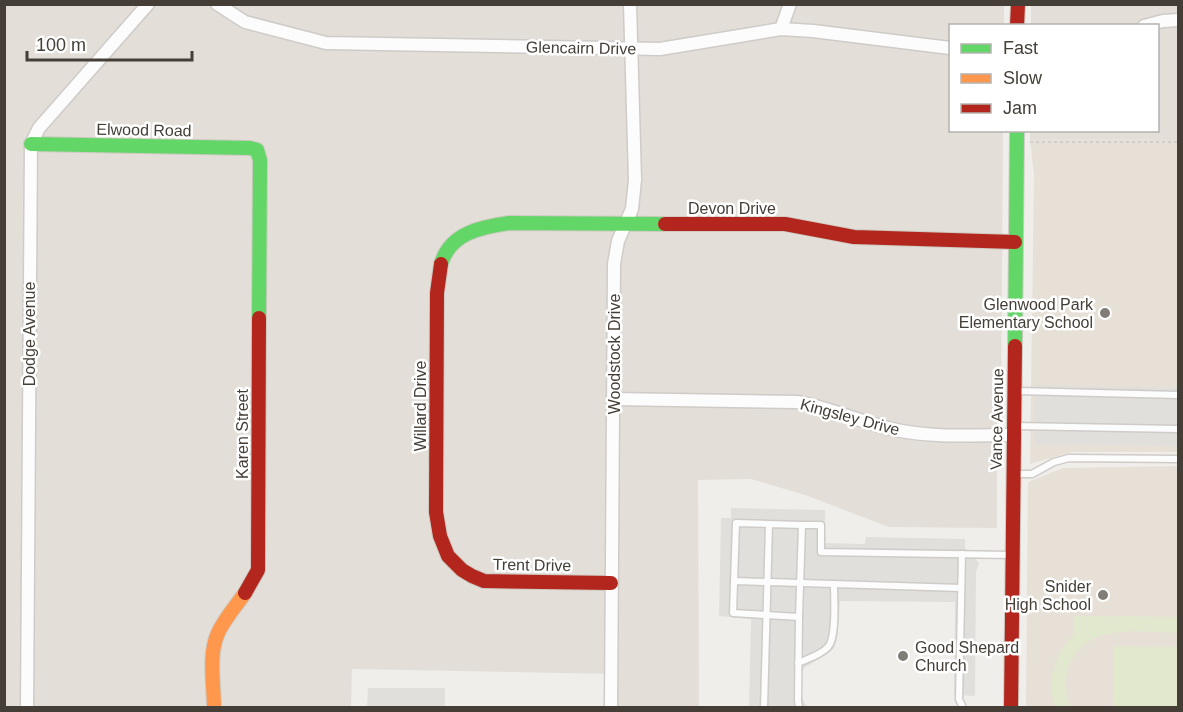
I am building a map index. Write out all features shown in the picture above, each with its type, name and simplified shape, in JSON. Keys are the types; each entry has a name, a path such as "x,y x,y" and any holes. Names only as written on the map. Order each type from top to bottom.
{"street":[{"path":"31,144 39,128 148,4"},
{"name":"Glencairn Drive","path":"217,4 245,22 326,43 660,49 781,29 949,48"},
{"name":"Woodstock Drive","path":"611,708 614,264 618,241 632,209 635,180 630,4"},
{"path":"781,29 790,4"},
{"path":"1017,4 1017,24"},
{"path":"1152,24 1179,20"},
{"name":"Vance Avenue","path":"1011,708 1017,132"},
{"name":"Elwood Road","path":"31,144 257,150"},
{"name":"Dodge Avenue","path":"27,708 31,144"},
{"name":"Karen Street","path":"214,708 214,647 218,633 253,585 258,570 260,159 257,150"},
{"name":"Devon Drive","path":"452,243 467,233 486,226 509,223 785,224 854,237 1015,242"},
{"name":"Willard Drive","path":"452,243 442,260 437,293 436,512 440,538 446,554 455,566"},
{"name":"Kingsley Drive","path":"614,399 797,402 823,407 875,425 927,435 1013,431"},
{"name":"Trent Drive","path":"455,566 468,576 484,581 611,582"}],"lane":[{"path":"1014,391 1179,395"},
{"path":"1013,431 1179,429"},
{"path":"1012,475 1032,474 1054,462 1070,458 1179,459"},
{"path":"799,617 734,613 736,523 821,525 821,552 1012,555"},
{"path":"764,708 769,524"},
{"path":"800,708 798,663 802,525"},
{"path":"962,554 959,699 963,708"},
{"path":"734,581 961,588"},
{"path":"798,663 822,652 829,646 833,637 834,585"}],"path":[{"path":"1027,141 1179,142"}],"shaded area":[{"path":"4,5 1004,5 1004,24 949,24 949,132 1003,132 1001,409 997,412 997,528 889,527 805,495 751,479 698,480 699,707 618,707 617,674 352,669 351,707 5,707"},
{"path":"1031,5 1178,5 1178,140 1030,139 1030,132 1159,132 1159,24 1031,24"},
{"name":"Glenwood Park Elementary School","path":"1030,139 1178,140 1178,452 1072,452 1030,464 1034,175"},
{"path":"1035,385 1178,388 1178,446 1035,444"},
{"name":"Snider High School","path":"1178,466 1178,707 1026,708 1028,482 1063,468"},
{"path":"731,508 825,510 825,543 865,544 866,537 965,539 965,548 979,563 976,572 975,696 954,695 955,602 840,601 837,639 834,648 804,668 801,675 802,699 807,707 749,707 751,619 719,616 721,518 731,518"},
{"path":"368,688 445,688 445,707 367,707"}],"green space":[{"path":"1074,616 1178,617 1178,633 1117,632 1089,641 1078,650 1068,669 1066,691 1071,707 1055,707 1052,695 1052,672 1061,650 1074,634"},
{"path":"1114,646 1178,647 1178,707 1113,707"}],"traffic: fast":[{"path":"1015,346 1017,132"},
{"path":"31,144 250,148 257,150 260,160 259,318"},
{"path":"441,264 451,245 459,238 468,233 509,223 665,224"}],"traffic: slow":[{"path":"214,708 212,660 215,642 224,622 245,593"}],"traffic: jam":[{"path":"1017,24 1018,4"},
{"path":"665,224 785,224 854,237 1015,242"},
{"path":"441,264 437,293 436,512 440,536 448,556 462,570 484,581 611,583"},
{"path":"245,593 258,570 259,318"},
{"path":"1011,708 1015,346"}],"place":[{"name":"Glenwood Park Elementary School","path":"1105,313"},
{"name":"Snider High School","path":"1103,595"},
{"name":"Good Shepard Church","path":"903,656"}]}
